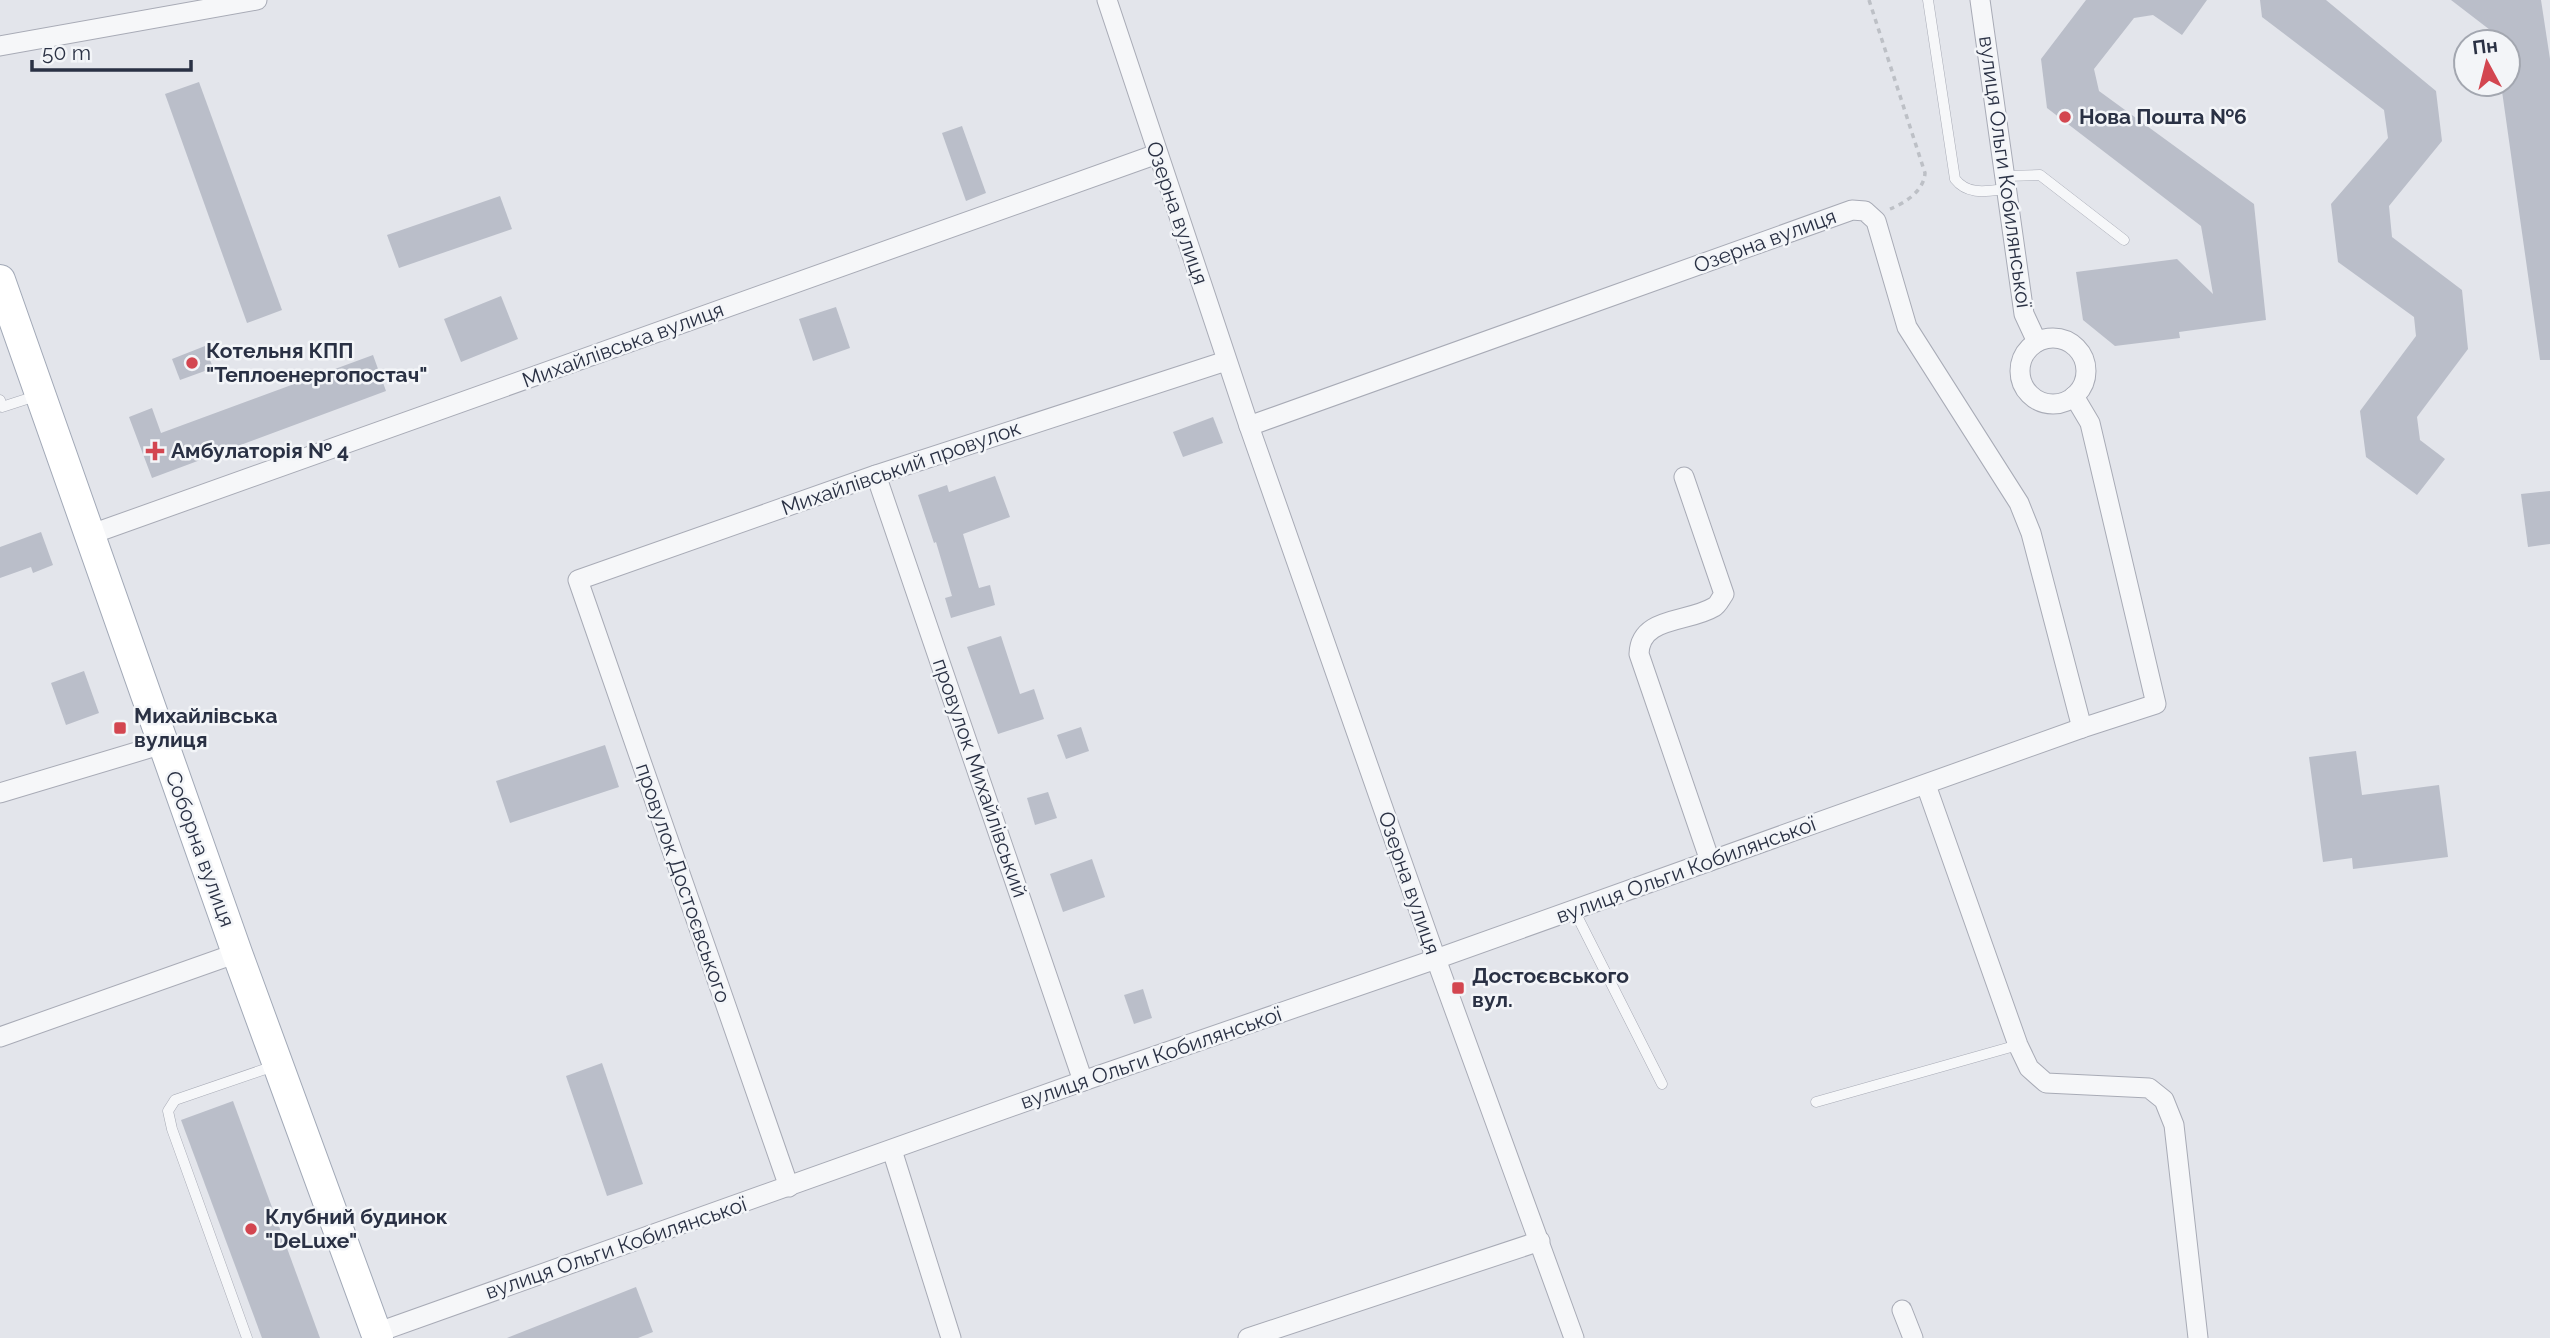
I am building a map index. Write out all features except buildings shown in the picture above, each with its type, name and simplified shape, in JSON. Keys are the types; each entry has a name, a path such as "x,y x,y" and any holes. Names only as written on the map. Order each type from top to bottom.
{"main road":[{"name":"Соборна вулиця","path":"0,280 237,953 377,1335"}],"street":[{"path":"0,46 257,0"},
{"name":"Озерна вулиця","path":"1107,0 1226,361 1436,959 1574,1338"},
{"name":"вулиця Ольги Кобилянської","path":"1980,0 2024,314 2037,342"},
{"name":"Михайлівська вулиця","path":"89,536 1157,154"},
{"name":"Озерна вулиця","path":"1249,426 1852,210 1865,211 1871,215"},
{"path":"1871,215 1907,327 2019,503 2031,533 2082,728"},
{"path":"2058,338 2077,348 2086,367 2081,388 2074,396 2065,402 2044,403 2026,390 2020,369 2022,358 2037,342 2058,338"},
{"name":"Михайлівський провулок","path":"578,580 876,475 1226,361"},
{"name":"вулиця Ольги Кобилянської","path":"377,1335 1083,1081 2156,704 2090,423 2074,396"},
{"name":"провулок Михайлівський","path":"876,475 1083,1081"},
{"path":"1684,477 1724,594 1716,607 1647,630 1639,641 1639,654 1710,861"},
{"name":"провулок Достоєвського","path":"578,580 789,1187"},
{"path":"0,793 163,744"},
{"path":"1926,785 2018,1045 2029,1068 2046,1083 2150,1088 2164,1100 2174,1125 2198,1338"},
{"path":"0,1037 237,953"},
{"path":"892,1150 951,1338"},
{"path":"1248,1338 1297,1331 1540,1241"},
{"path":"1902,1310 1913,1338"}],"lane":[{"path":"1927,0 1951,169 1955,179 1970,191 2040,175 2124,240"},
{"path":"1,405 40,395"},
{"path":"1574,910 1662,1084"},
{"path":"1816,1102 2018,1045"},
{"path":"247,1338 172,1129 168,1111 176,1100 278,1065"}],"path":[{"path":"1869,0 1925,173 1922,184 1898,206 1871,215"}],"place":[{"name":"Нова Пошта №6","path":"2065,117"},
{"name":"Котельня КПП \"Теплоенергопостач\"","path":"192,363"},
{"name":"Амбулаторія № 4","path":"155,451"},
{"name":"Михайлівська вулиця","path":"120,728"},
{"name":"Достоєвського вул.","path":"1458,988"},
{"name":"Клубний будинок \"DeLuxe\"","path":"251,1229"}]}
